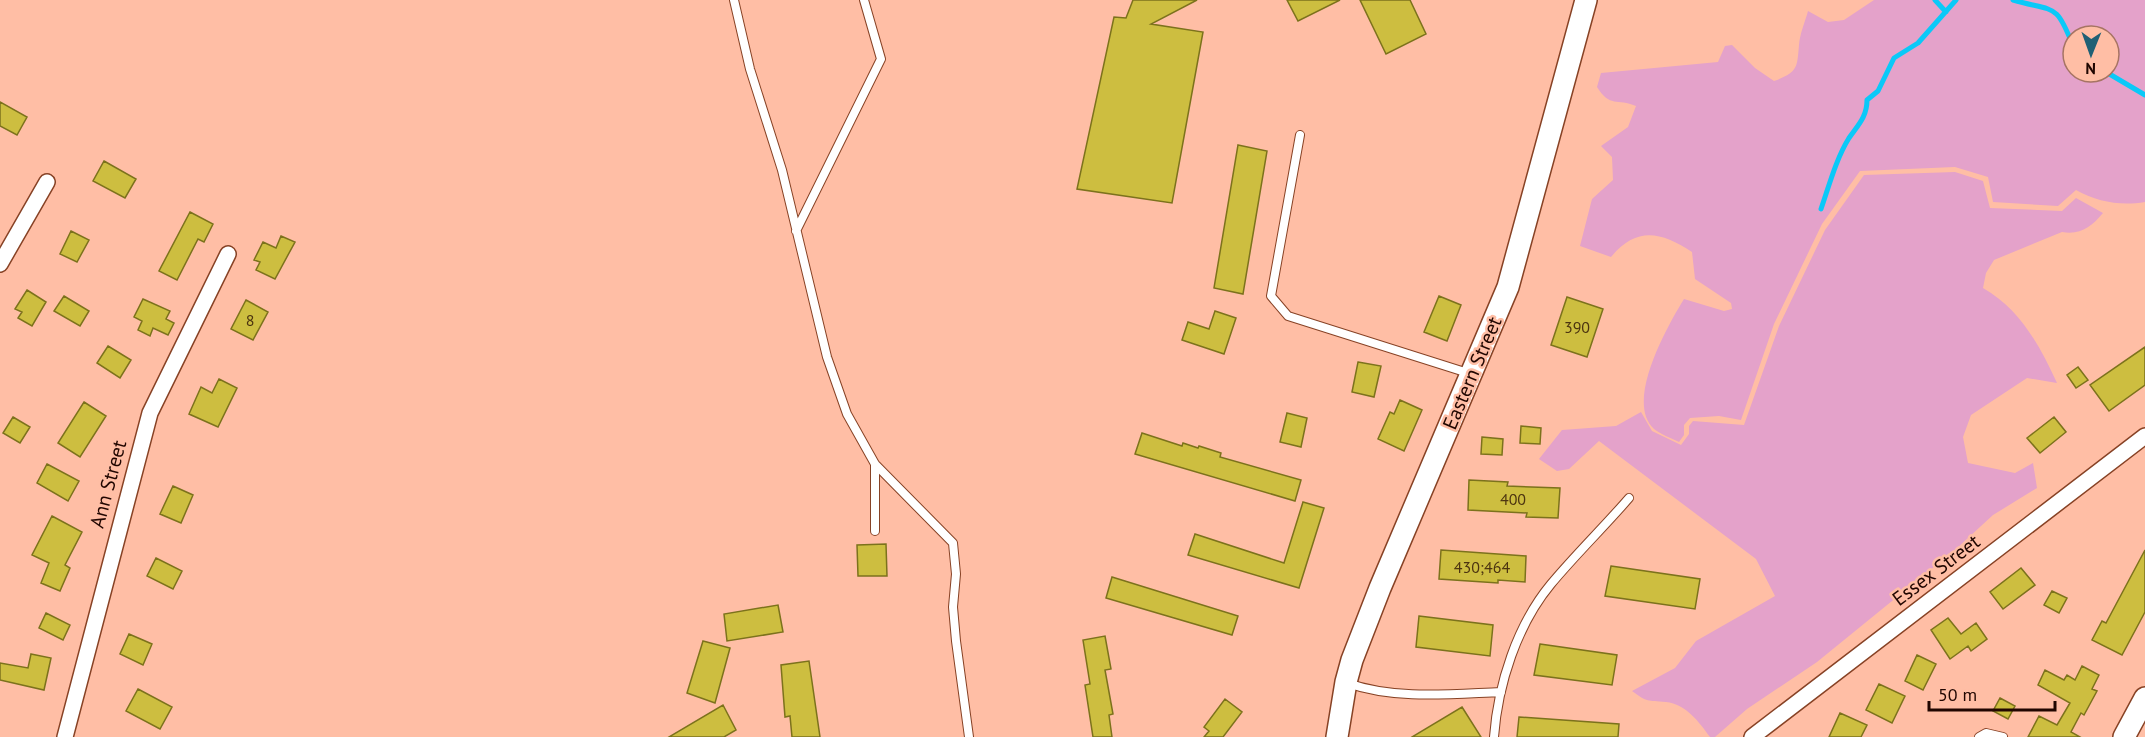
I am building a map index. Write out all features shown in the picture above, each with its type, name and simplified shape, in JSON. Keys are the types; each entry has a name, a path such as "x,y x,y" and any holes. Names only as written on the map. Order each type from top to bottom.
{"street":[{"name":"Eastern Street","path":"1337,737 1346,682 1380,588 1508,288 1586,0"},
{"path":"0,264 47,182"},
{"name":"Ann Street","path":"65,737 150,413 228,254"},
{"name":"Essex Street","path":"1752,737 2145,436"},
{"path":"2124,737 2145,698"}],"lane":[{"path":"734,0 750,69 782,170 827,357 847,414 859,440 875,464 953,543 956,574 953,607 969,737"},
{"path":"796,231 881,59 864,0"},
{"path":"1300,135 1271,296 1288,316 1472,374"},
{"path":"875,464 875,531"},
{"path":"1494,737 1501,692 1516,642 1551,584 1629,498"},
{"path":"1346,682 1371,692 1429,695 1501,692"},
{"path":"1979,737 1986,733 2003,737"}],"shaded area":[{"path":"1874,0 2145,0 2145,202 2127,204 2109,202 2076,190 2058,206 1993,202 1988,177 1955,167 1860,171 1822,224 1774,324 1741,420 1719,416 1690,418 1684,425 1684,435 1679,442 1654,429 1646,417 1644,401 1646,383 1652,364 1668,326 1684,299 1724,311 1732,309 1731,303 1695,279 1692,252 1670,240 1650,235 1640,237 1630,240 1611,257 1580,246 1592,199 1613,180 1612,157 1601,146 1628,127 1636,106 1606,98 1597,87 1601,73 1718,62 1725,46 1732,45 1755,68 1774,81 1788,75 1797,64 1800,36 1808,11 1828,22 1844,20"},
{"path":"1955,172 1983,181 1990,208 2062,211 2076,198 2103,213 2085,229 2069,233 2062,232 1994,260 1986,273 1983,288 2008,306 2028,330 2057,383 2027,378 1971,415 1963,437 1968,463 2015,473 2033,463 2037,488 1993,515 1956,549 1817,662 1747,709 1715,737 1710,737 1697,720 1680,706 1641,698 1632,691 1675,668 1696,641 1775,596 1756,559 1599,441 1569,469 1557,471 1539,459 1562,430 1616,426 1641,412 1652,431 1681,445 1689,434 1689,426 1693,421 1744,425 1779,326 1825,230 1864,175"}],"building":[{"path":"1133,0 1197,0 1151,24 1203,32 1172,203 1077,189 1114,17 1126,18"},
{"path":"1287,0 1340,0 1298,21"},
{"path":"1360,0 1410,0 1426,34 1386,54"},
{"path":"0,102 27,117 17,135 0,126"},
{"path":"1238,145 1267,151 1243,294 1214,288"},
{"path":"104,161 136,179 125,198 93,181"},
{"path":"190,212 213,224 204,242 198,239 177,280 159,271"},
{"path":"71,231 89,240 77,262 60,254"},
{"path":"281,236 295,242 275,279 256,270 260,262 254,260 263,242 276,248"},
{"path":"27,290 46,302 32,326 18,318 22,312 15,309"},
{"path":"64,296 89,311 80,326 54,311"},
{"path":"1439,296 1461,305 1447,341 1424,332"},
{"path":"1567,297 1603,309 1587,357 1551,345"},
{"path":"143,299 170,311 166,319 174,323 168,335 153,328 150,336 138,330 142,321 134,317"},
{"path":"246,300 268,312 253,340 231,329"},
{"path":"1215,311 1236,318 1224,354 1182,340 1188,322 1209,329"},
{"path":"108,346 131,360 120,378 97,363"},
{"path":"2145,347 2145,385 2109,411 2090,385"},
{"path":"1358,362 1381,366 1374,397 1352,392"},
{"path":"2078,367 2088,380 2076,388 2067,375"},
{"path":"219,379 237,388 218,427 189,414 201,387 212,393"},
{"path":"1400,400 1422,410 1404,451 1378,439 1390,412 1394,414"},
{"path":"84,402 106,416 80,457 58,443"},
{"path":"1287,413 1307,418 1301,447 1280,442"},
{"path":"13,417 30,427 20,443 3,433"},
{"path":"2054,417 2066,432 2040,453 2027,438"},
{"path":"1521,426 1541,428 1540,444 1520,443"},
{"path":"1142,433 1182,446 1183,443 1198,448 1199,446 1221,453 1220,457 1301,480 1295,501 1135,454"},
{"path":"1482,437 1503,439 1502,455 1481,454"},
{"path":"47,464 79,481 68,501 37,483"},
{"path":"1469,480 1508,482 1507,486 1560,488 1558,518 1526,517 1527,513 1468,510"},
{"path":"173,486 193,495 181,523 160,514"},
{"path":"1303,502 1324,508 1299,588 1188,555 1195,534 1284,563"},
{"path":"52,516 82,532 65,565 70,568 60,591 41,583 49,563 32,555"},
{"path":"886,544 887,576 858,576 857,545"},
{"path":"1441,550 1526,556 1525,582 1498,580 1498,583 1439,579"},
{"path":"2145,550 2145,612 2122,655 2092,640 2102,621 2106,623"},
{"path":"156,558 182,571 173,589 147,576"},
{"path":"1611,566 1700,579 1695,609 1605,596"},
{"path":"2021,568 2035,585 2003,609 1990,592"},
{"path":"1112,577 1238,616 1232,635 1106,598"},
{"path":"2052,591 2067,598 2059,613 2044,605"},
{"path":"778,605 783,632 727,641 724,614"},
{"path":"46,613 70,625 63,640 39,628"},
{"path":"1419,616 1493,625 1490,656 1416,647"},
{"path":"1948,618 1961,634 1976,623 1987,639 1971,651 1968,646 1950,659 1931,630"},
{"path":"129,634 152,644 143,665 120,654"},
{"path":"1105,636 1111,669 1105,670 1113,714 1109,715 1112,737 1093,737 1085,685 1090,684 1083,640"},
{"path":"703,641 730,648 715,703 687,693"},
{"path":"1540,644 1617,655 1612,685 1534,675"},
{"path":"31,654 51,658 44,690 0,680 0,663 28,668"},
{"path":"1917,655 1936,664 1923,690 1905,681"},
{"path":"809,661 820,737 792,737 790,716 785,717 781,665"},
{"path":"2082,666 2099,675 2092,689 2097,691 2084,715 2081,713 2071,732 2080,737 2028,737 2039,716 2057,725 2070,703 2038,685 2045,670 2064,680 2067,675 2075,680"},
{"path":"1879,684 1905,696 1892,723 1866,710"},
{"path":"138,689 172,707 160,729 126,711"},
{"path":"2000,698 2015,706 2008,719 1993,711"},
{"path":"1225,699 1242,712 1223,737 1204,737 1209,731 1204,727"},
{"path":"723,705 736,730 724,737 669,737"},
{"path":"1462,707 1481,737 1412,737"},
{"path":"1840,713 1867,725 1861,737 1829,737"},
{"path":"1519,717 1619,724 1618,737 1517,737"}],"waterway":[{"path":"1935,0 1946,12"},
{"path":"1821,209 1844,146 1864,116 1867,100 1878,91 1894,58 1918,43 1956,0"},
{"path":"2013,0 2046,8 2058,15 2063,24"},
{"path":"2121,81 2145,95"}]}
